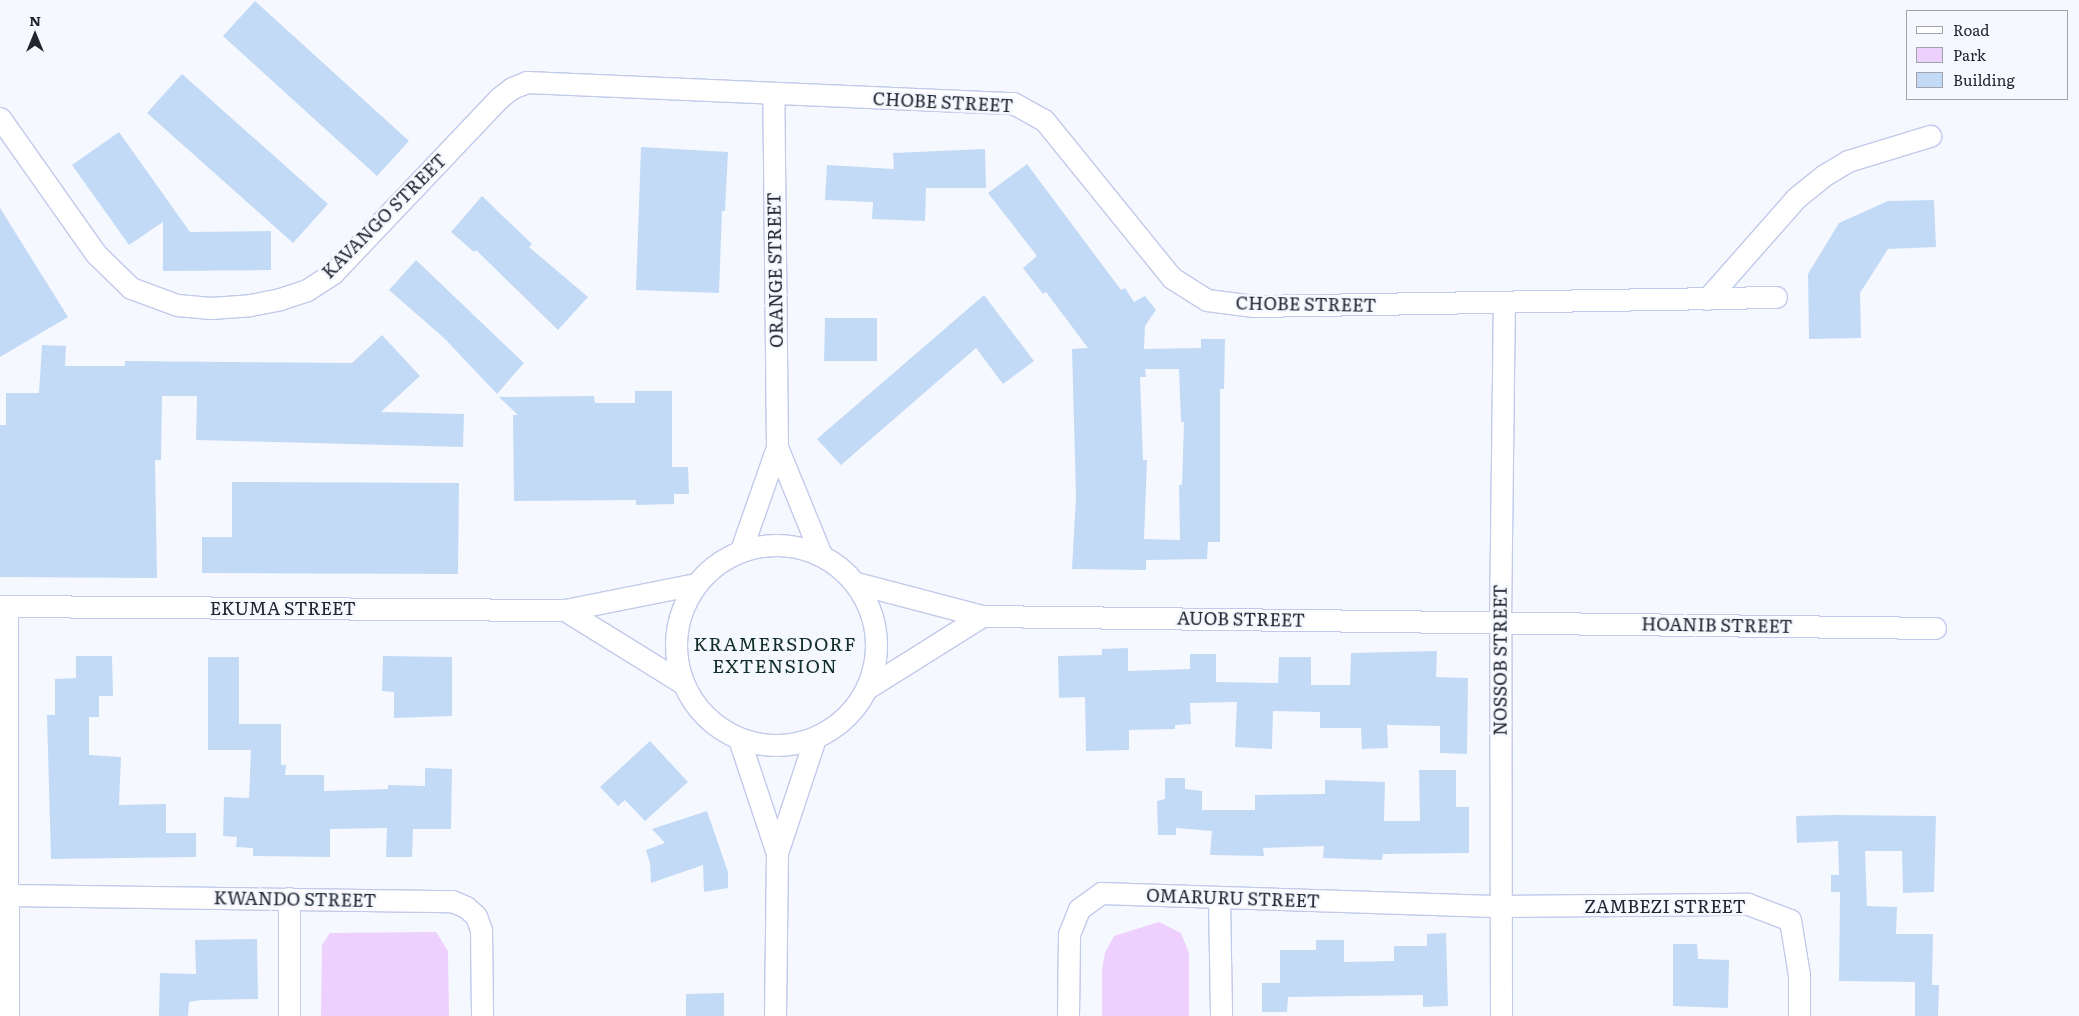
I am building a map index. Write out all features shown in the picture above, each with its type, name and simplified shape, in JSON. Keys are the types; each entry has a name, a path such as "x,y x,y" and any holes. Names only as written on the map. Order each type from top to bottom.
{"street":[{"name":"KAVANGO STREET","path":"0,118 96,254 130,288 176,305 211,308 280,300 307,290 333,273 512,88 527,82 773,93"},
{"name":"CHOBE STREET","path":"773,93 1013,104 1027,108 1044,120 1172,278 1207,300 1254,306 1504,304 1776,297"},
{"name":"ORANGE STREET","path":"741,550 777,447 773,93"},
{"path":"1707,300 1796,198 1822,176 1848,161 1930,136"},
{"name":"NOSSOB STREET","path":"1501,1016 1500,622 1504,304"},
{"name":"ORANGE STREET","path":"777,447 822,555"},
{"path":"768,544 796,546 822,555 840,567 856,583 870,607 876,634 876,661 868,688 854,709 836,726 814,738 790,745 764,745 739,739 714,726 695,706 681,682 674,648 679,614 695,584 716,563 741,550 768,544"},
{"name":"AUOB STREET","path":"856,583 982,616 1500,622"},
{"name":"EKUMA STREET","path":"4,606 565,610 695,584"},
{"path":"4,606 8,1016"},
{"path":"565,610 681,682"},
{"path":"868,688 982,616"},
{"name":"HOANIB STREET","path":"1500,622 1935,628"},
{"path":"775,1016 777,852 814,738"},
{"path":"739,739 777,852"},
{"name":"OMARURU STREET","path":"1068,1016 1069,934 1079,909 1101,894 1501,906"},
{"name":"KWANDO STREET","path":"8,895 452,901 466,907 476,916 481,930 482,1016"},
{"path":"289,898 290,1016"},
{"path":"1219,898 1222,1016"},
{"name":"ZAMBEZI STREET","path":"1501,906 1748,904 1790,920 1799,975 1799,1016"}],"green space":[{"path":"1159,922 1181,933 1189,953 1189,1016 1102,1016 1102,969 1105,953 1114,936"},
{"path":"436,932 448,951 449,1016 321,1016 322,945 330,933"}],"building":[{"path":"255,1 409,141 377,176 223,36"},
{"path":"182,74 328,204 293,243 147,113"},
{"path":"119,132 190,232 271,231 271,270 163,271 163,222 129,245 72,165"},
{"path":"641,147 728,152 725,211 722,211 719,293 636,290"},
{"path":"985,149 986,188 926,188 925,221 872,219 873,202 825,200 827,165 894,169 893,153"},
{"path":"1027,164 1121,290 1125,288 1134,302 1145,296 1156,310 1145,326 1144,349 1201,348 1201,339 1225,339 1224,389 1220,389 1220,542 1208,542 1207,559 1146,560 1146,570 1072,569 1076,497 1072,349 1088,348 1046,292 1043,294 1023,268 1037,256 988,193","holes":["1145,369 1179,369 1181,422 1184,422 1182,485 1179,485 1180,540 1144,539 1147,460 1143,460 1140,377 1146,377"]},
{"path":"482,196 532,244 529,247 588,297 558,330 476,250 474,252 451,232"},
{"path":"1934,200 1936,247 1888,249 1860,293 1861,338 1809,339 1808,274 1839,223 1888,201"},
{"path":"0,208 68,317 0,357"},
{"path":"416,260 524,363 497,394 444,338 389,290"},
{"path":"984,295 1034,361 1003,384 976,348 841,465 817,439"},
{"path":"825,318 877,318 877,361 824,361"},
{"path":"382,335 420,376 381,412 464,414 463,447 196,440 197,396 162,396 161,460 155,460 157,578 0,577 0,425 6,425 6,393 39,393 42,345 66,346 65,366 125,366 125,361 352,363"},
{"path":"635,391 672,391 672,467 688,467 689,494 674,494 674,504 636,505 636,500 514,501 513,415 518,415 499,397 594,396 595,403 635,403"},
{"path":"232,482 459,483 458,574 202,573 202,537 232,537"},
{"path":"1128,648 1128,671 1190,669 1190,654 1216,654 1216,682 1278,683 1279,657 1311,657 1311,685 1350,685 1351,653 1437,651 1436,677 1468,678 1467,754 1440,753 1440,726 1387,725 1388,748 1362,749 1361,728 1320,728 1320,712 1273,711 1272,749 1235,747 1237,702 1190,703 1191,724 1175,725 1175,729 1129,730 1129,750 1086,751 1085,697 1059,698 1058,656 1102,655 1102,649"},
{"path":"76,656 112,656 113,696 99,696 99,717 89,717 89,755 121,757 119,805 166,804 166,833 196,833 196,857 51,859 47,715 55,715 55,679 76,678"},
{"path":"383,656 452,657 452,716 394,718 394,692 382,691"},
{"path":"208,657 239,657 239,724 281,724 281,765 286,765 285,775 324,775 324,791 388,789 388,785 425,786 425,768 452,769 451,829 413,829 412,857 386,857 387,828 330,829 330,857 253,856 253,848 236,847 237,837 223,836 224,797 249,798 251,750 208,750"},
{"path":"650,741 688,782 645,821 625,800 618,806 600,787"},
{"path":"1419,770 1456,770 1456,807 1469,807 1469,853 1383,854 1382,860 1323,858 1324,846 1263,848 1264,856 1210,855 1212,831 1176,828 1176,835 1158,835 1157,801 1165,799 1165,778 1185,778 1185,789 1202,791 1202,810 1255,810 1255,795 1325,794 1325,780 1385,782 1384,821 1420,821"},
{"path":"707,811 728,872 728,888 704,892 703,865 651,883 650,863 646,850 665,843 652,829"},
{"path":"1796,816 1936,816 1934,892 1903,893 1902,851 1865,851 1867,906 1897,907 1896,934 1933,934 1932,985 1939,985 1938,1016 1915,1016 1915,982 1839,981 1840,892 1831,892 1831,875 1839,875 1838,841 1797,843"},
{"path":"1446,933 1448,1006 1423,1007 1423,995 1288,997 1287,1012 1262,1012 1262,983 1280,983 1280,950 1316,950 1316,940 1344,940 1344,962 1394,961 1394,946 1427,946 1427,934"},
{"path":"257,939 258,999 189,1002 188,1016 159,1016 160,973 196,974 195,940"},
{"path":"1673,944 1697,944 1698,959 1729,960 1728,1008 1673,1006"},
{"path":"724,993 724,1016 686,1016 686,994"}],"district":[{"name":"KRAMERSDORF EXTENSION","path":"775,655"}]}
